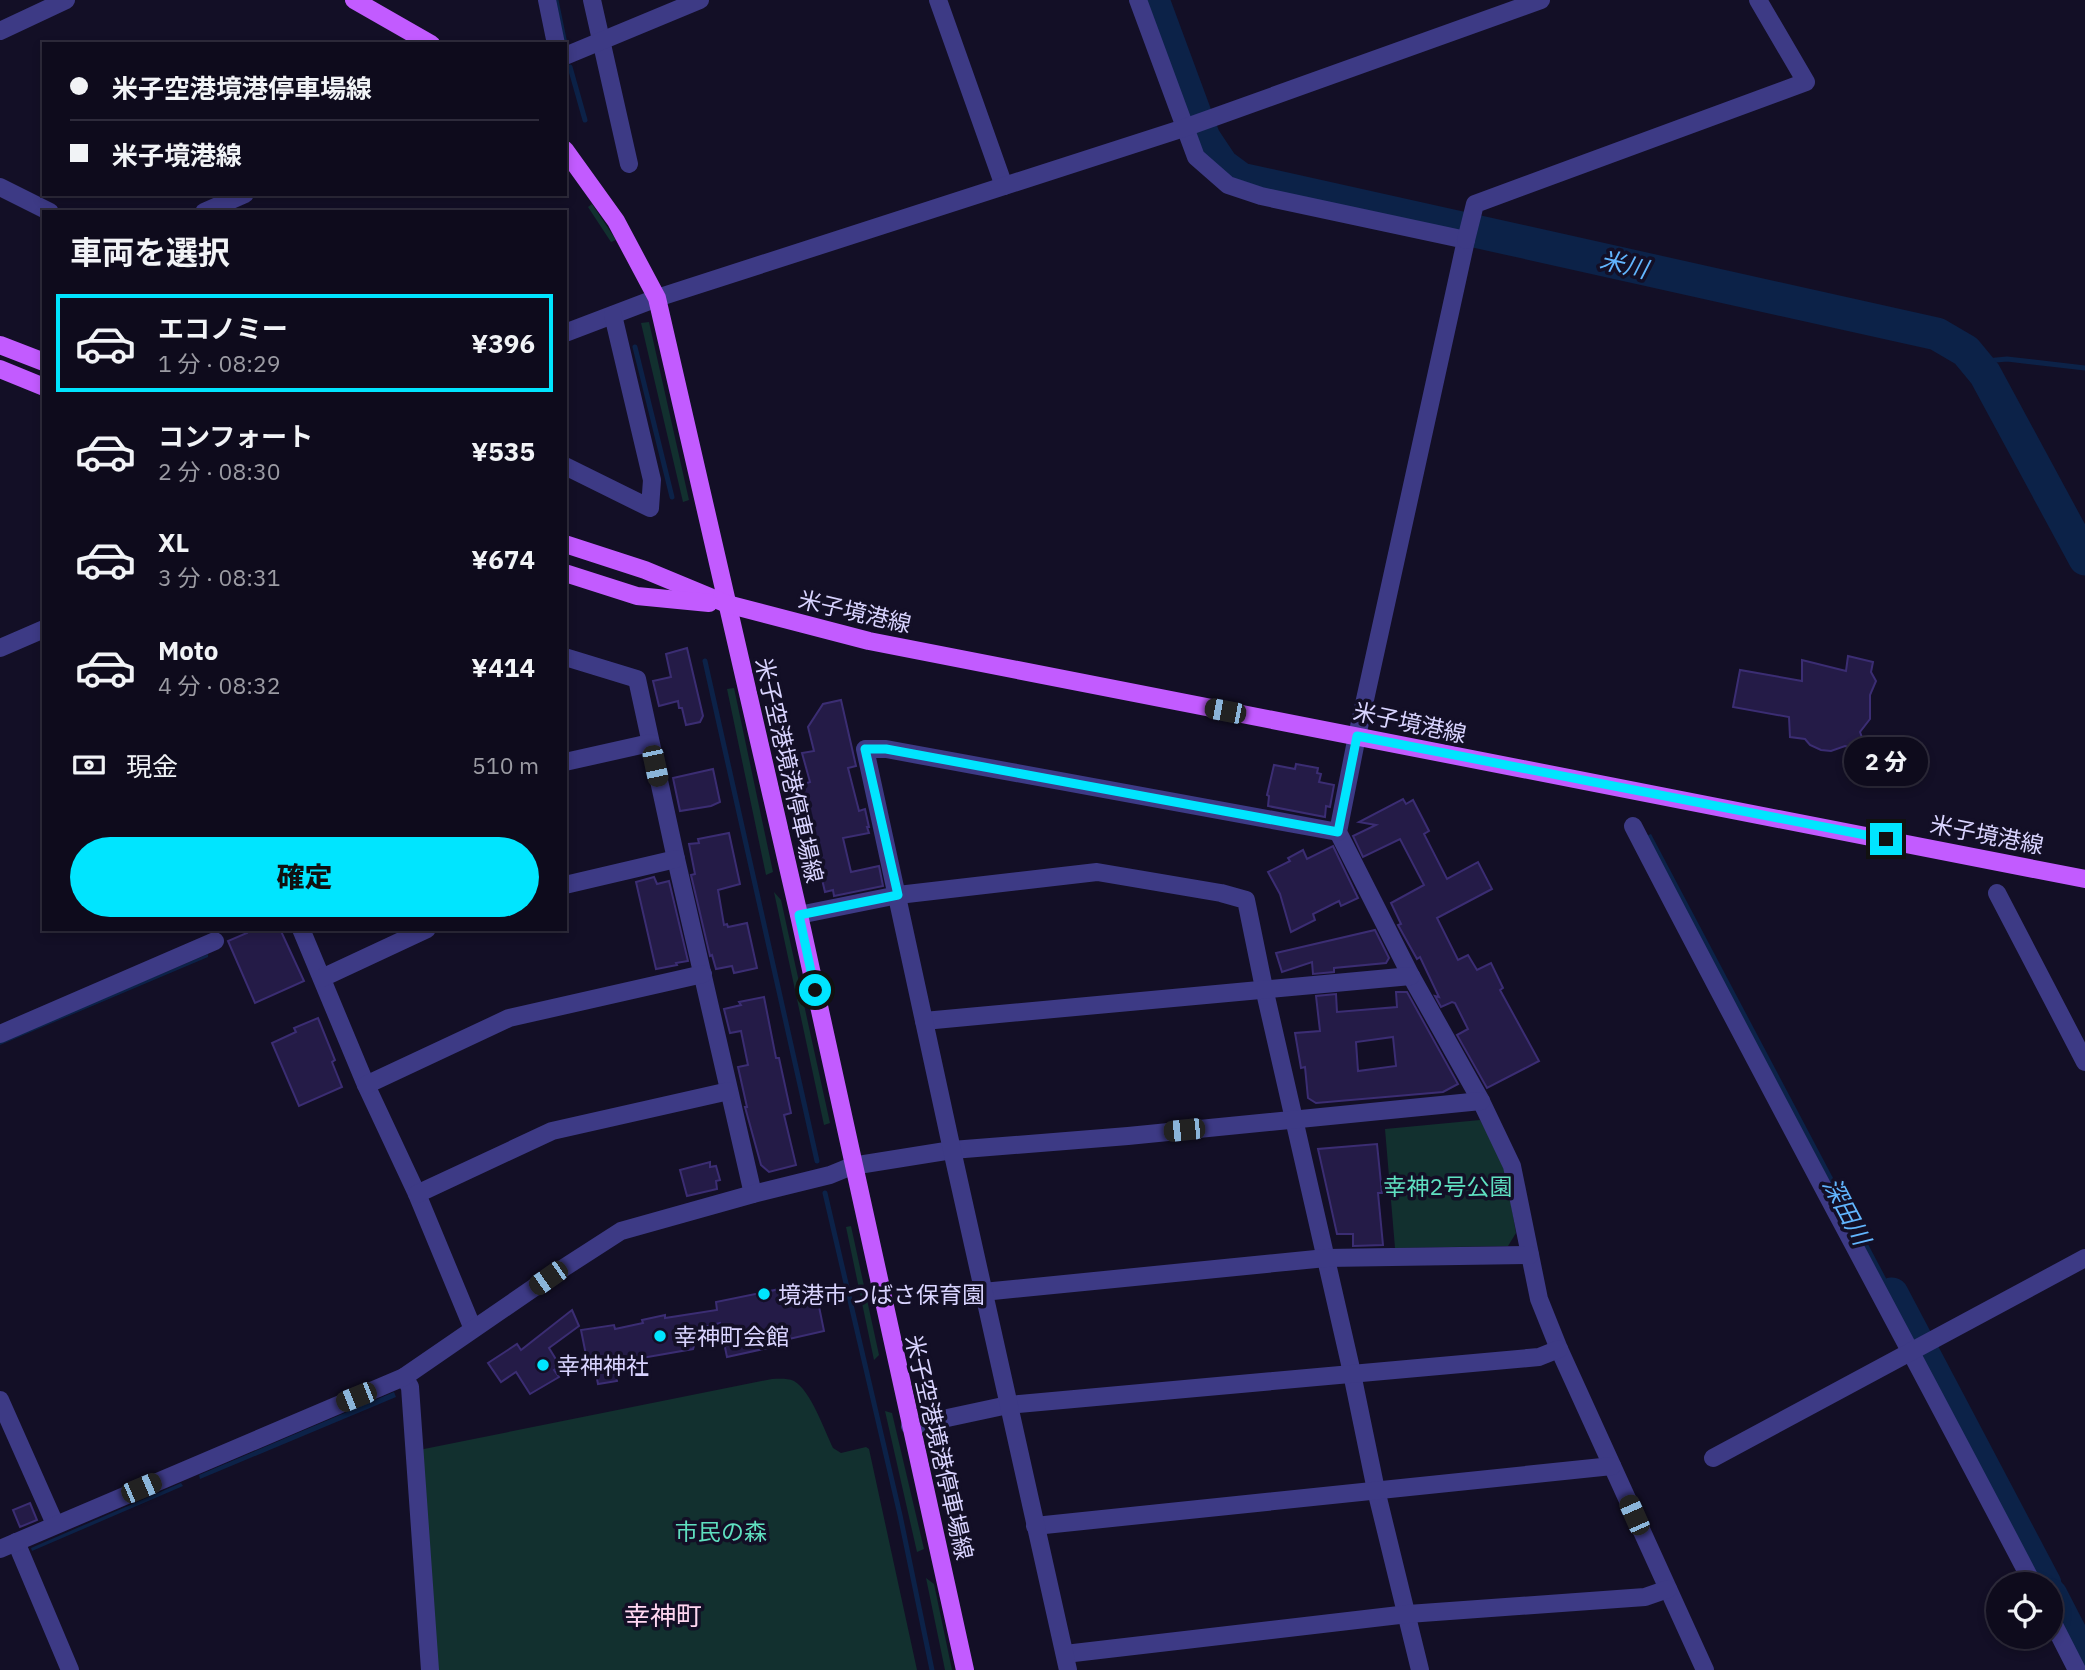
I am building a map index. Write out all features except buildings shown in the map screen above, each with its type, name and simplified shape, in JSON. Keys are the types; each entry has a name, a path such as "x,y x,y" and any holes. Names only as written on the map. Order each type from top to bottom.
{"main road":[{"path":"354,0 428,42"},
{"name":"米子空港境港停車場線","path":"567,153 616,221 657,298 799,915 852,1166 965,1670"},
{"path":"0,345 42,361"},
{"path":"0,369 42,386"},
{"name":"米子境港線","path":"567,545 645,570 727,604 882,644 2085,879"},
{"name":"米子境港線","path":"567,574 638,596 727,604"}],"street":[{"path":"0,30 66,0"},
{"path":"547,0 556,42"},
{"path":"592,0 629,164"},
{"path":"567,55 700,0"},
{"path":"938,0 1004,186"},
{"path":"1138,0 1196,157 1228,185 1261,196 1466,240"},
{"path":"567,332 657,298 1184,128 1541,0"},
{"path":"1705,1670 1559,1349 1539,1299 1511,1166 1481,1101 1412,976 1338,832 1475,204 1806,82 1758,0"},
{"path":"0,187 46,210"},
{"path":"209,210 240,196"},
{"path":"567,467 650,508 652,480 613,315"},
{"path":"0,648 42,630"},
{"path":"567,658 637,679 753,1194"},
{"path":"567,762 650,743"},
{"path":"1338,832 886,749 865,749 1067,1662 1408,1615 1645,1597 1668,1589"},
{"path":"1633,826 2026,1572"},
{"path":"567,884 676,859"},
{"path":"799,915 898,895 1097,872 1221,893 1246,900 1376,1490 1420,1670"},
{"path":"1997,893 2085,1062"},
{"path":"302,931 473,1329"},
{"path":"322,978 423,931"},
{"path":"0,1034 215,941"},
{"path":"366,1084 509,1018 703,974"},
{"path":"924,1021 1412,976"},
{"path":"417,1194 552,1131 729,1091"},
{"path":"70,1670 8,1545 404,1377 621,1231 830,1175 852,1166 952,1150 1128,1136 1481,1101"},
{"path":"983,1292 1326,1258 1530,1255"},
{"path":"1713,1458 2085,1258"},
{"path":"910,1426 1009,1405 1539,1357 1559,1349"},
{"path":"404,1377 410,1387 430,1670"},
{"path":"0,1400 55,1524"},
{"path":"1035,1526 1612,1466"},
{"path":"2063,1643 2077,1670"}],"green space":[{"path":"592,204 616,240 611,242 588,207"},
{"path":"649,322 689,500 683,502 641,323"},
{"path":"734,688 773,872 766,875 727,689"},
{"path":"774,892 781,900 830,1123 824,1125"},
{"name":"幸神2号公園","path":"1480,1120 1505,1167 1516,1233 1508,1246 1395,1248 1385,1129"},
{"path":"851,1226 879,1355 874,1360 846,1227"},
{"name":"市民の森","path":"772,1379 791,1380 800,1386 811,1402 833,1448 841,1453 866,1447 869,1449 917,1670 436,1670 419,1450"},
{"path":"885,1411 892,1413 924,1549 917,1552"},
{"path":"926,1578 934,1584 952,1670 945,1670"}],"water":[{"path":"1651,834 1915,1333 1911,1335 1646,836"},
{"path":"208,954 208,957 0,1045 0,1042"},
{"path":"394,1392 396,1397 200,1479 199,1475"},
{"path":"181,1483 183,1486 32,1551 31,1548"}],"waterway":[{"path":"556,0 565,42"},
{"name":"米川","path":"1153,0 1204,138 1222,165 1241,179 1937,334 1966,351 1985,374 2085,559"},
{"path":"570,67 585,120"},
{"path":"635,347 672,497"},
{"path":"1975,362 2007,359 2085,368"},
{"path":"705,661 817,1161"},
{"path":"825,1193 900,1515 932,1670"},
{"name":"深田川","path":"1892,1294 2039,1572"},
{"name":"深田川","path":"2063,1618 2085,1661"}],"place":[{"name":"境港市つばさ保育園","path":"764,1294"},
{"name":"幸神町会館","path":"660,1336"},
{"name":"幸神神社","path":"543,1365"}],"district":[{"name":"幸神町","path":"663,1615"}],"route":[{"path":"815,990 799,915 898,895 865,749 886,749 1338,832 1357,736 1886,839"}]}
